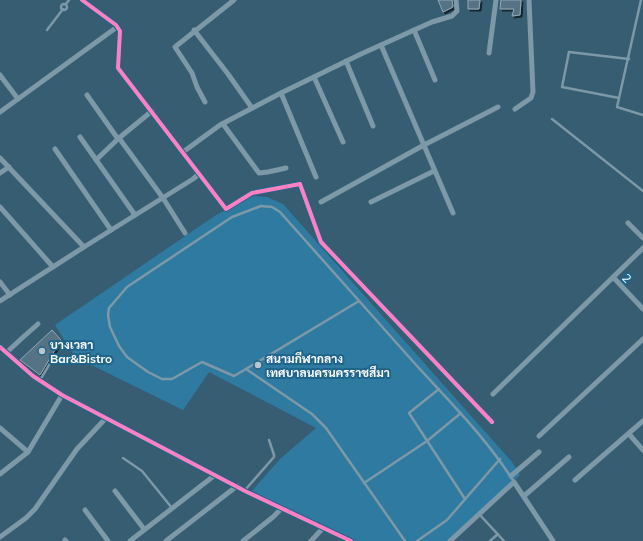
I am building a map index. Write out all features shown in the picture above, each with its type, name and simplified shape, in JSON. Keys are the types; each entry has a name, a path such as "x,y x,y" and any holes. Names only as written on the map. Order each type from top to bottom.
{"street":[{"path":"82,0 117,27 120,32 118,68 226,209 252,193 300,184 321,242 492,422"},
{"path":"205,102 197,87 192,72 175,47 194,30 234,0"},
{"path":"183,152 223,124 281,93 381,44 432,22 452,16 457,12 456,0"},
{"path":"489,53 496,0"},
{"path":"515,109 530,98 533,92 529,0"},
{"path":"0,112 117,27"},
{"path":"194,30 252,108"},
{"path":"414,30 435,80"},
{"path":"381,44 453,213"},
{"path":"346,61 373,126"},
{"path":"0,75 18,98"},
{"path":"314,77 343,142"},
{"path":"281,93 316,177"},
{"path":"87,95 163,198 185,233"},
{"path":"321,202 424,145 498,108"},
{"path":"96,160 152,111"},
{"path":"223,124 259,173 286,168"},
{"path":"80,138 135,215"},
{"path":"55,149 111,230"},
{"path":"0,158 84,246"},
{"path":"0,173 9,167"},
{"path":"371,202 434,171"},
{"path":"0,301 199,174"},
{"path":"0,207 53,267"},
{"path":"628,223 643,238"},
{"path":"493,394 643,248"},
{"name":"2","path":"613,277 643,309"},
{"path":"0,282 10,295"},
{"path":"6,354 20,339 38,324"},
{"path":"539,436 643,339"},
{"path":"0,348 40,381 62,395 245,491 351,541"},
{"path":"0,474 28,452 62,395"},
{"path":"0,537 26,518 35,509 77,449 106,418"},
{"path":"575,480 643,421"},
{"path":"0,428 28,452"},
{"path":"628,434 643,450"},
{"path":"511,476 539,452"},
{"path":"524,496 569,457"},
{"path":"130,541 215,475"},
{"path":"450,541 514,482 553,541"},
{"path":"166,541 237,486"},
{"path":"115,491 144,529"},
{"path":"243,541 282,508"},
{"path":"85,510 108,541"},
{"path":"311,541 323,528"}],"lane":[{"path":"47,30 63,9 67,8 66,4 69,0"},
{"path":"642,0 618,107 643,115"},
{"path":"639,11 643,12"},
{"path":"619,98 562,87 570,52 629,59"},
{"path":"552,119 643,191"},
{"path":"359,301 234,376 202,362 172,379 162,379 148,372 127,357 113,335 108,316 109,308 126,287 232,217 261,206 272,207 280,212 461,413 500,459 514,482"},
{"path":"40,381 52,360"},
{"path":"246,369 316,419 326,428 405,541"},
{"path":"439,389 409,413 465,499"},
{"path":"364,483 427,441 461,413"},
{"path":"245,491 274,457 269,440"},
{"path":"123,458 142,471 172,508"},
{"path":"416,541 447,520 500,459"},
{"path":"479,514 504,541"},
{"path":"490,541 498,534"}],"shaded area":[{"name":"สนามกีฬากลาง เทศบาลนครนครราชสีมา","path":"253,196 267,197 283,204 512,462 520,475 463,529 448,541 353,541 250,493 280,459 316,428 209,372 183,410 75,357 55,325 216,215"}],"building":[{"path":"438,0 452,0 453,7 443,12"},
{"path":"468,0 480,0 479,9 468,9"},
{"path":"501,0 521,0 520,15 512,16 514,9 500,9"},
{"name":"บางเวลา Bar&Bistro","path":"52,330 61,340 40,375 20,360"}],"cycle path":[{"path":"82,0 116,25 120,31 118,68 226,209 252,193 300,184 321,242 492,422"},
{"path":"0,347 33,376 62,395 245,491 351,541"}],"place":[{"name":"บางเวลา Bar&Bistro","path":"42,351"},
{"name":"สนามกีฬากลาง เทศบาลนครนครราชสีมา","path":"258,365"}]}
